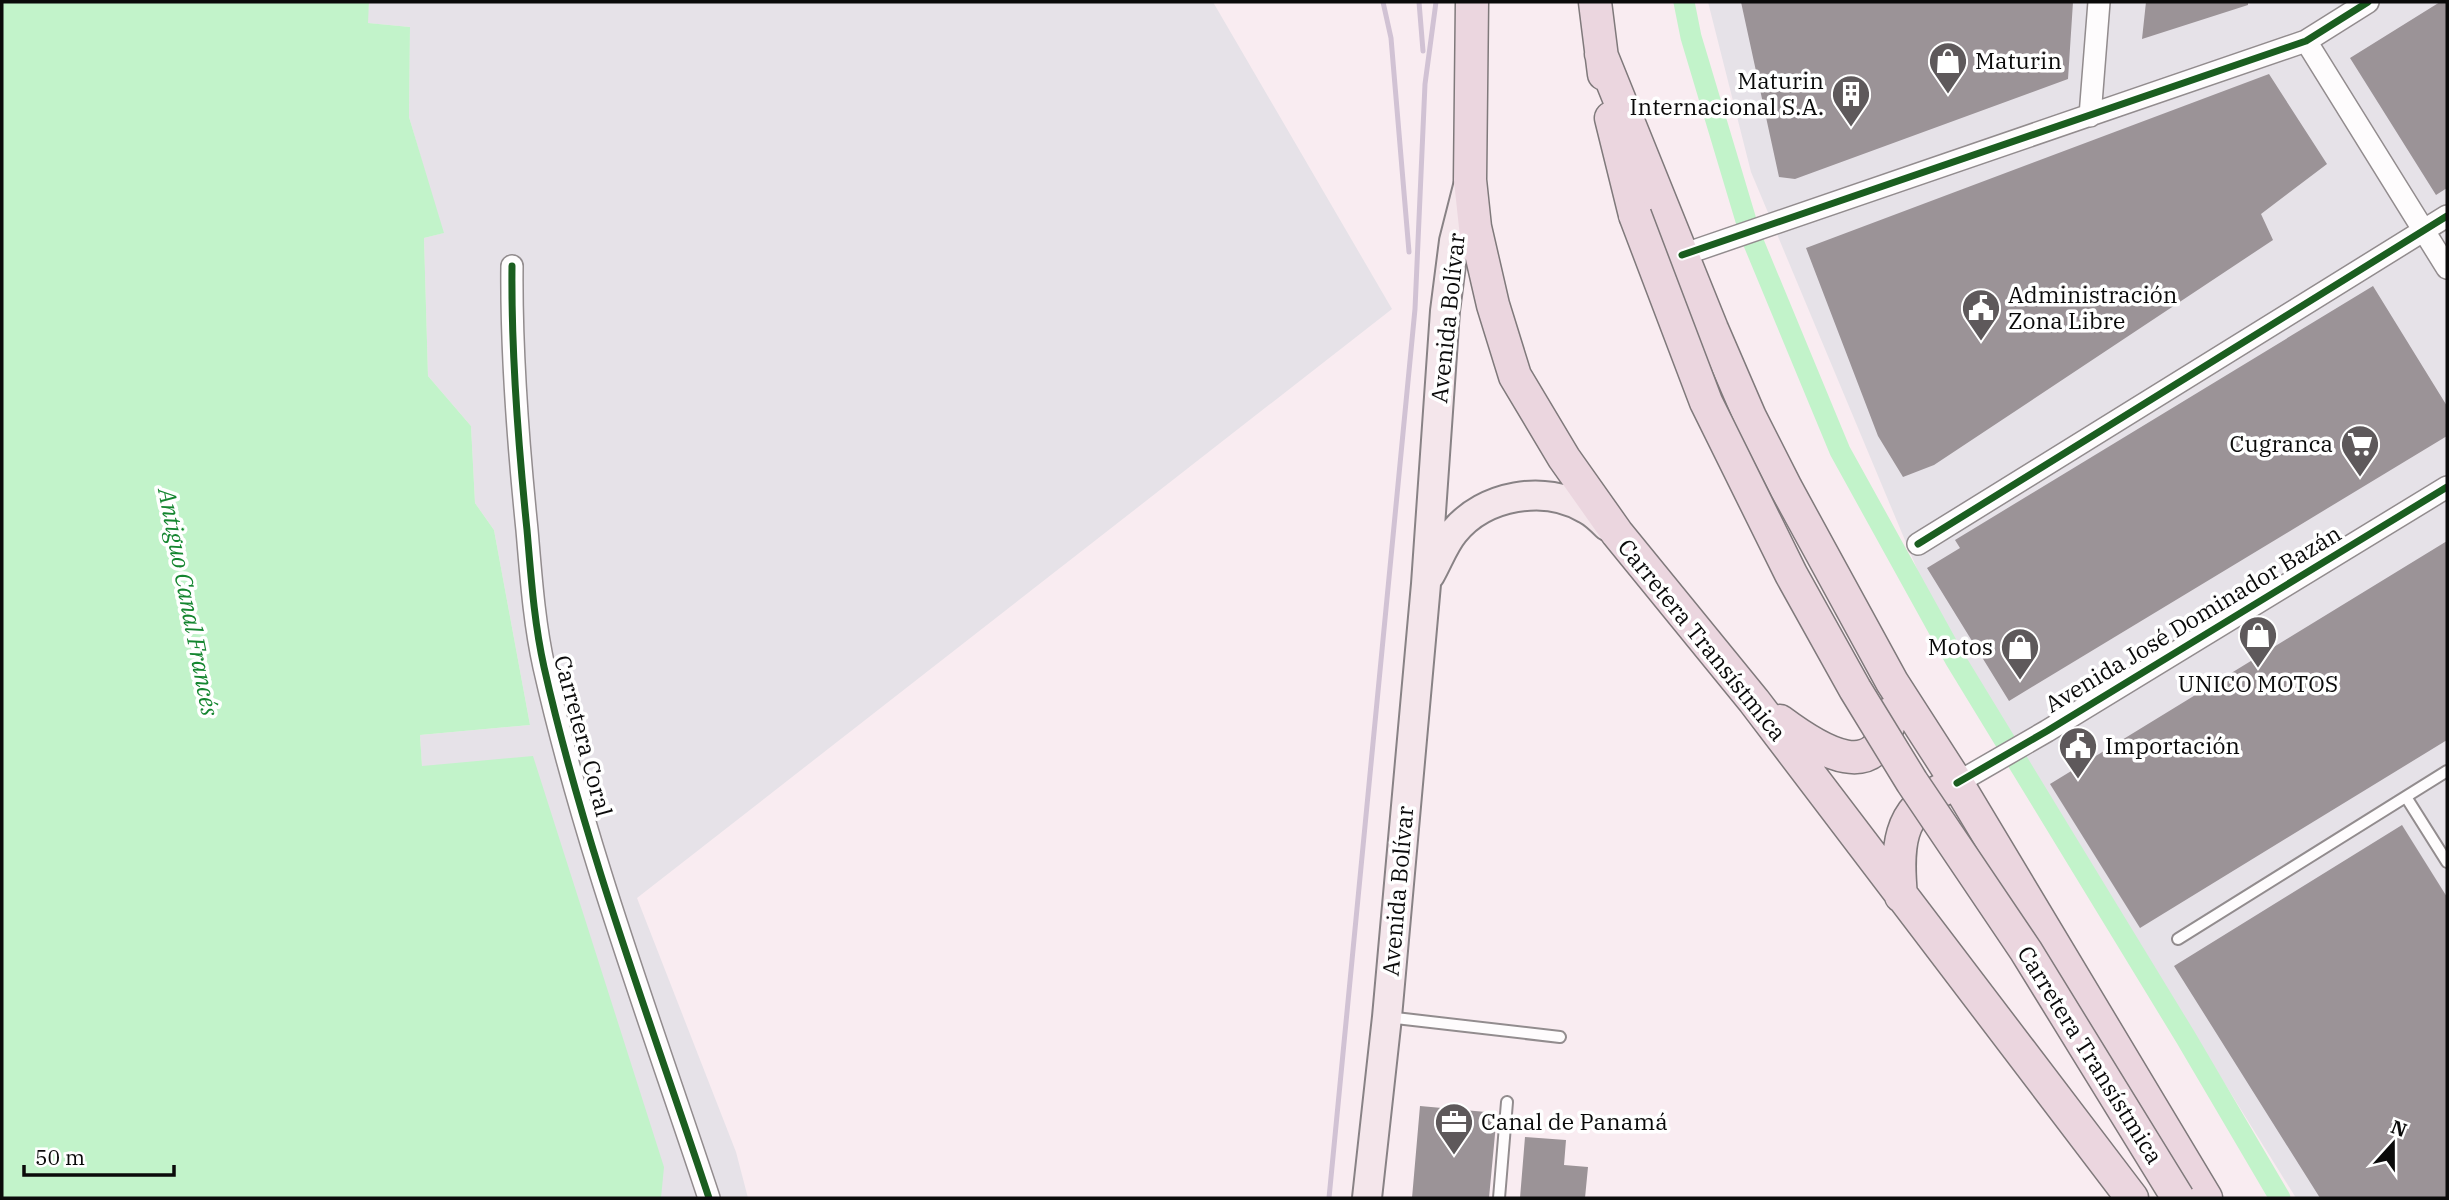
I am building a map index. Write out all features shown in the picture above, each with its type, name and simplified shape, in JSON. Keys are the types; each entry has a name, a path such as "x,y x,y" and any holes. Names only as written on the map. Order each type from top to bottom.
{"main road":[{"name":"Carretera Transístmica","path":"1472,2 1470,180 1475,227 1493,304 1516,376 1564,458 1617,533 1754,701 2132,1198"},
{"name":"Carretera Transístmica","path":"1595,2 1614,138 1635,215 1706,402 1797,585 1855,690 1912,782 2026,951 2178,1198"},
{"path":"1601,54 1750,417 1892,682 1956,783 2206,1198"},
{"name":"Avenida Bolívar","path":"1367,1198 1387,1017 1426,584 1445,311 1454,241 1470,180"},
{"name":"Avenida Bolívar","path":"1426,584 1453,533 1477,511 1523,494 1553,496 1586,508 1617,533"},
{"path":"1754,701 1810,744 1837,755 1860,757 1875,750 1885,736 1891,715 1892,682"},
{"path":"1901,897 1898,859 1901,836 1911,817 1926,800 1956,783"}],"street":[{"path":"2090,116 2099,2"},
{"path":"1682,255 2306,41 2368,2"},
{"path":"2306,41 2447,268"},
{"path":"1918,544 2447,216"},
{"name":"Carretera Coral","path":"512,266 511,337 520,463 530,576 544,665 574,788 709,1198"},
{"name":"Avenida José Dominador Bazán","path":"1956,783 2027,743 2447,487"}],"lane":[{"path":"2178,939 2447,771"},
{"path":"2406,797 2447,862"},
{"path":"1387,1017 1560,1037"},
{"path":"1499,1198 1507,1102"}],"shaded area":[{"path":"369,2 1213,2 1392,309 637,898 736,1152 748,1198 661,1198 422,767 420,735 530,725 494,530 475,503 471,426 428,376 424,238 443,233 409,117 410,27 367,23"},
{"path":"1708,2 2447,2 2447,1198 2296,1198 1940,624 1751,172"}],"water":[{"name":"Antiguo Canal Francés","path":"2,2 369,2 368,23 410,27 409,117 444,233 424,238 428,376 471,426 475,503 494,530 530,725 420,735 422,766 533,756 664,1167 661,1198 2,1198"}],"building":[{"name":"Maturin Internacional S.A.","path":"1741,2 2073,2 2068,79 1795,179 1779,177"},
{"path":"2146,2 2248,2 2248,5 2142,39"},
{"path":"2440,2 2447,2 2447,188 2436,195 2350,58"},
{"name":"Administración Zona Libre","path":"2269,74 2327,164 2261,214 2273,240 1934,465 1903,477 1878,436 1806,248"},
{"path":"2373,286 2447,406 2447,436 2009,701 1927,568 1960,548 1955,540"},
{"path":"2447,541 2447,740 2140,928 2050,784"},
{"path":"2402,825 2447,897 2447,1198 2320,1198 2174,966"},
{"name":"Canal de Panamá","path":"1420,1106 1497,1113 1489,1198 1412,1198"},
{"name":"Canal de Panamá","path":"1525,1137 1566,1140 1564,1165 1588,1167 1585,1198 1520,1198"}],"waterway":[{"path":"1684,2 1691,37 1750,234 1840,451 1955,659 2186,1038 2280,1198"}],"railway":[{"path":"1383,2 1391,38 1409,252"},
{"path":"1419,2 1423,51"},
{"path":"1329,1198 1415,309 1425,84 1436,2"}],"cycle path":[{"path":"1682,255 2306,41 2368,2"},
{"path":"1918,544 2447,216"},
{"path":"512,266 518,431 533,599 544,667 560,735 599,868 709,1198"},
{"path":"1957,783 2447,487"}],"place":[{"name":"Maturin","path":"1948,95"},
{"name":"Maturin Internacional S.A.","path":"1851,128"},
{"name":"Administración Zona Libre","path":"1981,342"},
{"name":"Cugranca","path":"2360,478"},
{"name":"UNICO MOTOS","path":"2258,669"},
{"name":"Motos","path":"2020,681"},
{"name":"Importación","path":"2078,780"},
{"name":"Canal de Panamá","path":"1454,1156"}]}
